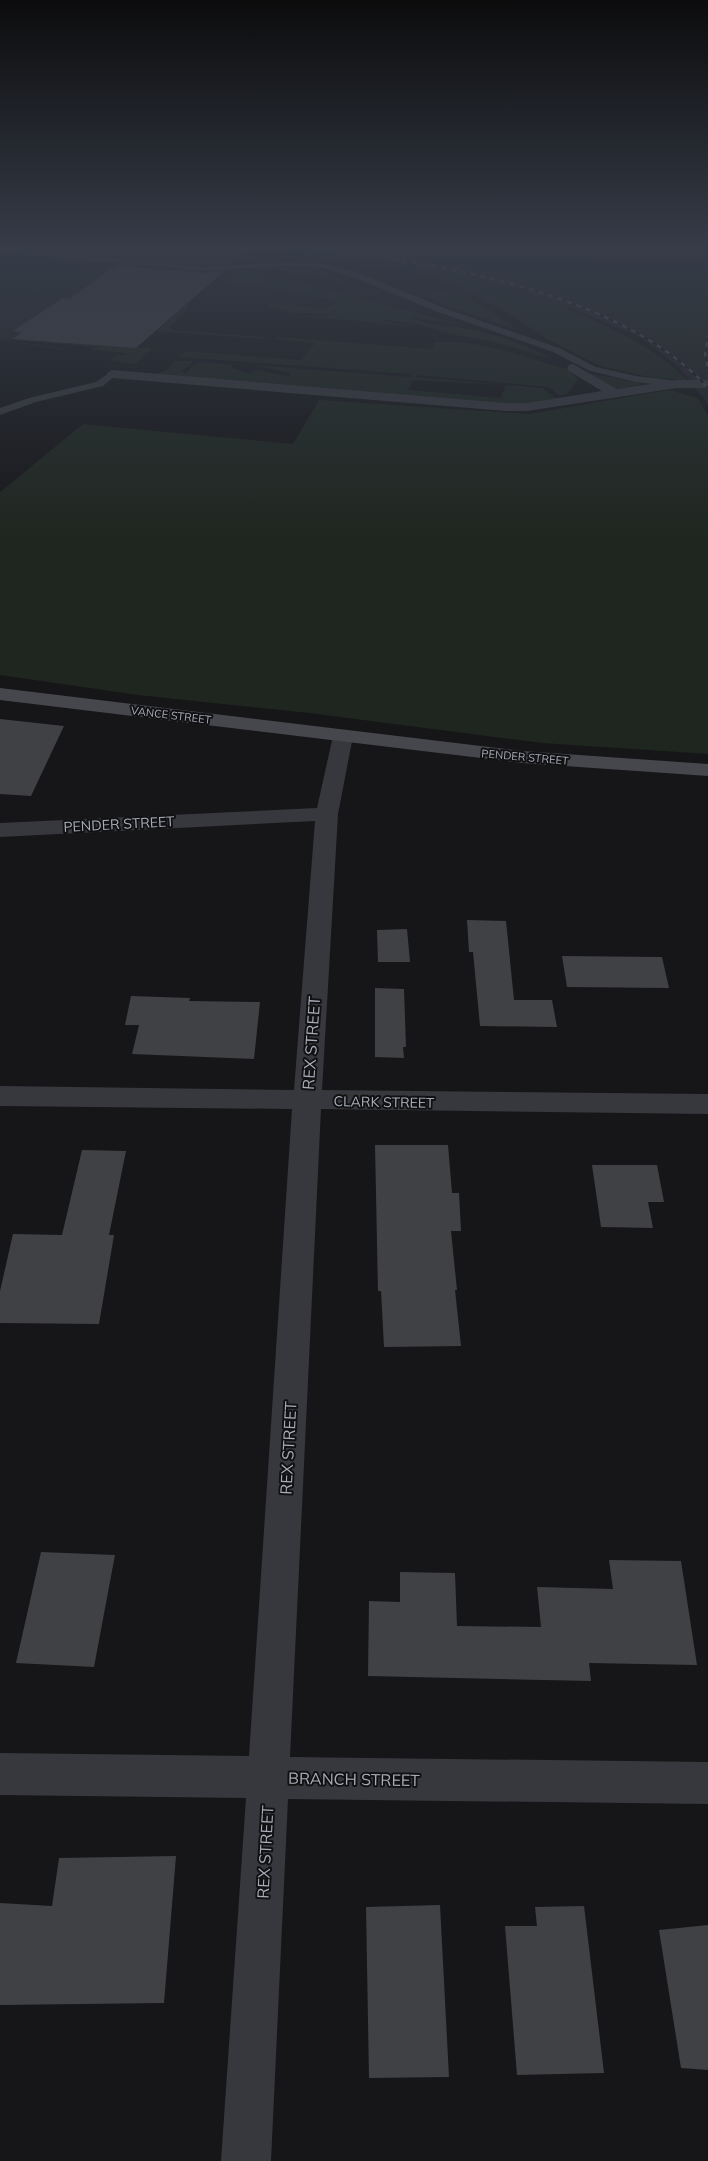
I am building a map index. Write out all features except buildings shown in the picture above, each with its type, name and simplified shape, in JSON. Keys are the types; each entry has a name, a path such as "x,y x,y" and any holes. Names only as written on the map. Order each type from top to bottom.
{"street":[{"path":"573,368 614,393"},
{"path":"112,374 505,407 527,407 677,384 708,384"},
{"name":"VANCE STREET","path":"0,694 343,736"},
{"name":"PENDER STREET","path":"343,736 522,757 708,770"},
{"name":"REX STREET","path":"246,2161 307,1101 327,814 343,736"},
{"name":"PENDER STREET","path":"0,830 327,814"},
{"name":"CLARK STREET","path":"0,1096 307,1101 708,1104"},
{"name":"BRANCH STREET","path":"0,1774 708,1783"}],"lane":[{"path":"547,347 593,369 636,379 677,384"},
{"path":"0,412 33,400 99,384 112,374"}],"path":[{"path":"51,347 63,349"}],"shaded area":[{"path":"95,347 137,347 133,350"},
{"path":"95,347 153,348 135,364 110,360 118,355 125,355 125,353 91,350"},
{"path":"312,347 404,347 432,349 433,347 490,347 569,370 578,379 567,394 560,396 549,387 417,375 416,377 542,388 557,399 507,404 154,374 166,371 174,361 194,361 181,372 186,373 197,362 233,364 231,365 232,368 253,375 249,371 260,370 287,377 291,375 287,372 252,365 409,377 412,374 178,357 186,351 301,360","holes":["413,380 506,385 500,398 408,390"]},
{"path":"511,347 527,347 552,359"},
{"path":"562,347 644,347 660,357 687,380 654,378 600,366"},
{"path":"654,347 708,347 708,404 678,367"},
{"path":"675,347 700,347 701,365 694,362"},
{"path":"588,373 645,384 617,389"},
{"path":"669,390 698,398 708,416 708,754 542,743 309,713 138,695 0,675 0,492 83,424 293,444 319,400 529,414"}],"railway":[{"path":"657,347 669,354 708,388"},
{"path":"706,347 705,354 708,370"}]}
